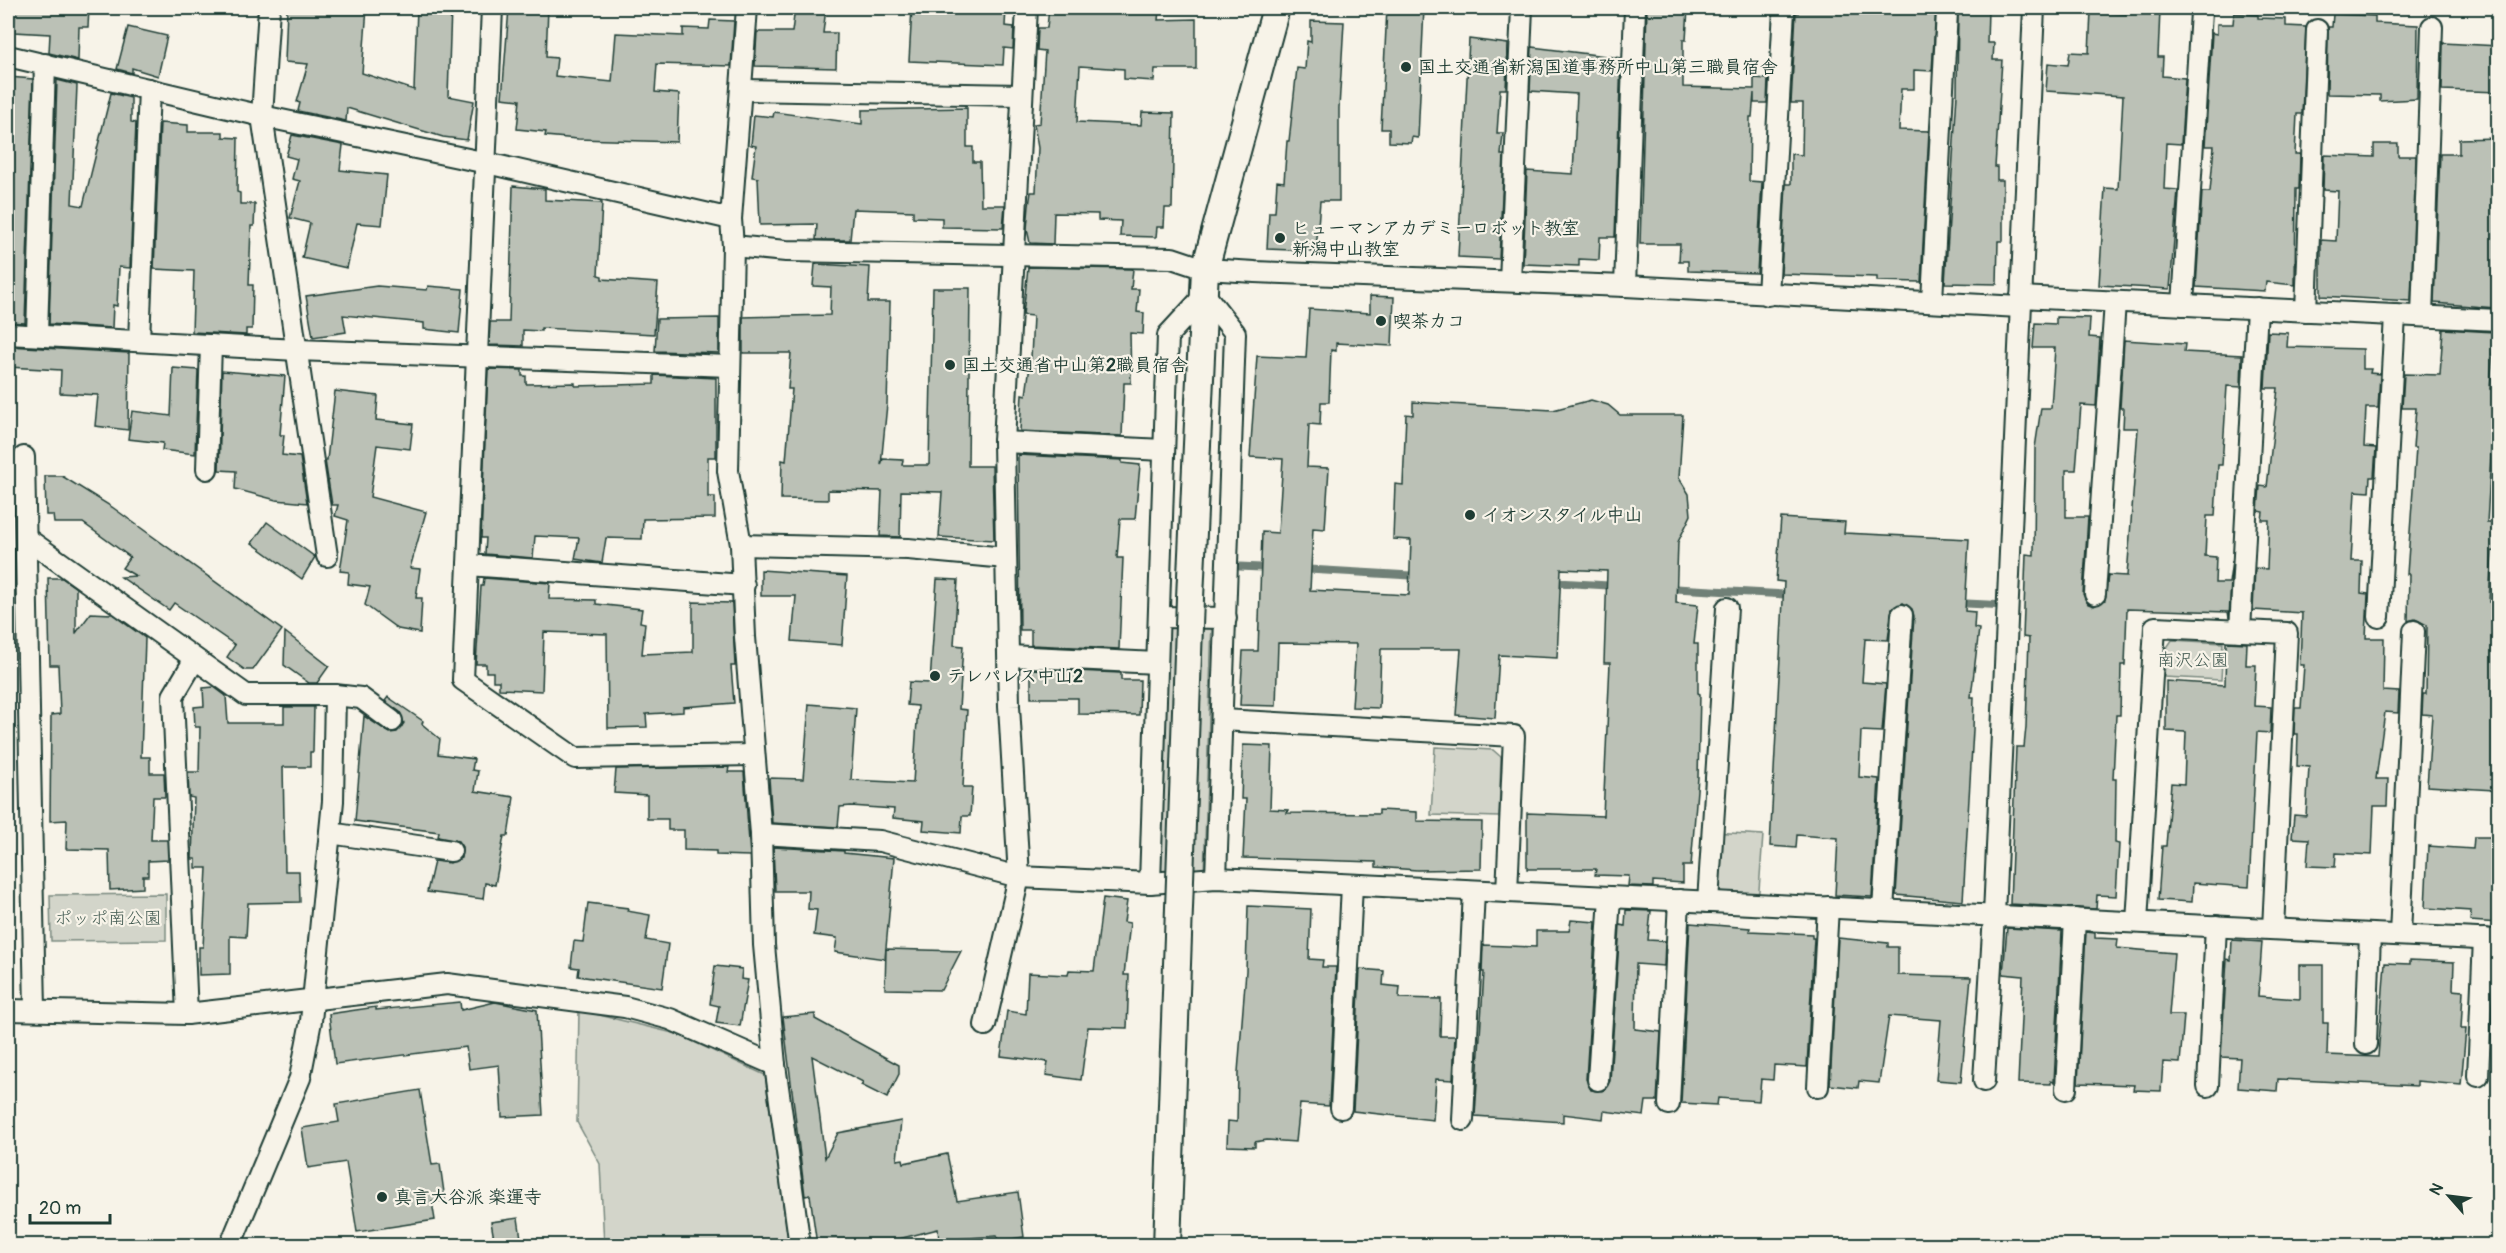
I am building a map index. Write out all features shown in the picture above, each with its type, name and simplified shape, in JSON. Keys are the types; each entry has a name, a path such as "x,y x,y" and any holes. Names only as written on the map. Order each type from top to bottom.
{"street":[{"path":"269,8 262,116 327,556"},
{"path":"492,8 463,680 575,758 754,755"},
{"path":"747,8 731,219 733,246 728,471 741,545 761,834 765,945 775,1065 800,1245"},
{"path":"985,1025 1019,878 1009,656 1004,442 1027,8"},
{"path":"1167,1245 1190,598 1205,269 1276,8"},
{"path":"1510,281 1522,8"},
{"path":"1625,286 1635,8"},
{"path":"1984,1081 1994,915 2034,8"},
{"path":"1768,295 1784,10"},
{"path":"1932,301 1947,11"},
{"path":"2183,305 2201,12"},
{"path":"2422,316 2432,27"},
{"path":"2306,311 2317,30"},
{"path":"8,56 262,116 487,163 731,219"},
{"path":"37,335 45,64"},
{"path":"140,341 149,88"},
{"path":"742,90 1021,95"},
{"path":"733,246 786,251 1172,258 1205,269 1625,286 1768,295 1932,301 2115,302 2499,320"},
{"path":"1150,884 1168,335 1205,295"},
{"path":"1205,295 1235,333 1216,878"},
{"path":"2095,594 2115,302"},
{"path":"2240,631 2258,308"},
{"path":"2379,617 2395,315"},
{"path":"8,334 297,350 477,354 729,366"},
{"path":"207,469 211,345"},
{"path":"1004,442 1163,450"},
{"path":"24,457 35,1010"},
{"path":"26,538 246,694 335,695 361,698 392,721"},
{"path":"741,545 908,549 1006,558"},
{"path":"468,565 744,585"},
{"path":"1708,902 1727,608"},
{"path":"1883,910 1902,615"},
{"path":"1159,616 1226,618"},
{"path":"2137,922 2155,627 2287,633 2273,929"},
{"path":"2400,935 2414,632"},
{"path":"1009,656 1157,663"},
{"path":"187,1014 173,696 195,659"},
{"path":"230,1245 300,1078 311,1021 333,801 335,695"},
{"path":"1222,720 1514,736 1507,892"},
{"path":"330,833 451,851"},
{"path":"761,834 880,841 1019,878 1150,884 1216,878 2492,940 2478,1076"},
{"path":"1341,1108 1352,885"},
{"path":"1463,1120 1474,891"},
{"path":"1598,1080 1610,897"},
{"path":"1669,1104 1679,900"},
{"path":"1818,1087 1828,907"},
{"path":"2066,1089 2075,919"},
{"path":"2208,1086 2216,926"},
{"path":"2366,1044 2370,934"},
{"path":"8,1010 187,1014 447,984 625,1007 670,1019 775,1065"}],"green space":[{"path":"1164,619 1212,621 1204,874 1155,879"},
{"name":"南沢公園","path":"2172,640 2223,643 2221,680 2164,677 2166,649"},
{"path":"1435,747 1493,750 1501,757 1499,817 1431,815"},
{"path":"1713,832 1763,835 1758,904 1708,902"},
{"name":"ポッポ南公園","path":"166,894 166,940 51,941 50,895"},
{"path":"579,1010 677,1034 765,1075 789,1245 604,1245 600,1164 577,1122"}],"building":[{"path":"15,8 89,8 88,27 79,27 78,60 49,53 50,34 14,32"},
{"path":"287,8 367,8 362,73 414,90 417,8 451,8 448,96 474,101 467,140 443,137 347,108 346,121 298,111 300,103 297,102 308,64 285,62"},
{"path":"509,8 548,8 546,57 557,58 555,76 612,82 616,33 683,36 683,28 709,29 710,20 734,21 731,66 657,64 655,92 679,94 677,142 578,139 545,136 546,132 517,129 520,100 502,98"},
{"path":"795,8 826,8 823,33 837,33 836,68 755,66 757,32 792,32"},
{"path":"912,8 1006,8 1005,26 1014,27 1013,49 1004,48 1003,65 909,61"},
{"path":"1049,8 1159,10 1158,20 1196,19 1196,69 1155,69 1154,81 1124,79 1124,69 1080,66 1077,122 1141,125 1142,112 1174,113 1172,208 1165,208 1164,227 1157,227 1156,237 1120,236 1121,221 1098,220 1098,214 1054,213 1053,244 1030,243 1027,229 1031,192 1036,192 1038,148 1034,124 1040,123 1045,51 1037,50 1038,28 1047,28"},
{"name":"国土交通省新潟国道事務所中山第三職員宿舎","path":"1387,8 1424,8 1418,138 1412,137 1411,143 1389,142 1389,129 1381,129"},
{"path":"1647,8 1688,8 1686,40 1683,40 1683,87 1754,89 1754,78 1768,79 1767,103 1754,103 1754,93 1752,117 1750,117 1749,181 1762,182 1757,273 1688,271 1688,261 1679,261 1680,244 1640,244"},
{"path":"1799,8 1936,8 1932,71 1914,70 1914,89 1901,89 1899,130 1929,131 1921,282 1877,281 1877,277 1781,274 1786,184 1791,184 1791,154 1802,155 1803,103 1791,103 1796,13"},
{"path":"1958,8 1988,10 1987,43 1994,43 1993,60 2002,60 1995,167 1997,167 1997,180 2003,180 2003,241 1998,241 1997,284 1945,283 1957,94"},
{"path":"2126,9 2160,10 2158,57 2163,57 2162,76 2185,78 2181,144 2166,143 2164,189 2178,190 2170,289 2099,285 2105,188 2118,189 2123,96 2046,91 2048,63 2068,65 2070,52 2089,53 2091,12 2126,14"},
{"path":"2234,13 2258,15 2258,18 2286,19 2286,26 2306,27 2302,114 2297,114 2295,154 2300,154 2299,189 2296,189 2295,285 2266,282 2265,291 2196,287 2202,192 2210,192 2214,146 2205,146 2212,33 2217,34 2217,24 2233,24"},
{"path":"2333,14 2375,16 2375,23 2418,25 2417,99 2380,101 2380,95 2327,94 2328,27 2332,27"},
{"path":"1311,21 1344,22 1339,108 1339,201 1320,201 1316,251 1267,249 1269,212 1275,212 1277,181 1284,182 1297,68 1305,69 1307,41 1311,42"},
{"path":"128,27 167,36 158,76 132,68 132,73 117,69"},
{"path":"1469,39 1508,44 1506,89 1500,89 1497,133 1503,133 1501,155 1504,155 1499,259 1458,257"},
{"path":"2443,43 2499,46 2499,92 2442,90"},
{"path":"1532,47 1621,58 1615,237 1600,237 1599,260 1579,259 1579,266 1523,264 1527,171 1573,174 1577,94 1530,91"},
{"path":"8,77 33,79 25,323 8,322"},
{"path":"57,80 77,85 72,204 83,206 111,93 131,98 131,122 136,123 130,268 119,267 117,306 113,305 112,328 49,324"},
{"path":"967,108 967,147 973,147 973,162 980,162 981,205 1005,205 1003,228 942,227 942,218 913,217 913,211 853,209 850,240 816,240 817,224 760,225 758,178 752,177 756,146 751,145 754,115 773,117 774,112 862,124 862,110"},
{"path":"160,123 188,125 188,132 223,132 223,137 238,138 237,192 240,193 240,204 255,204 254,226 251,226 249,285 253,285 252,329 246,329 246,335 192,332 194,271 154,269"},
{"path":"292,135 343,145 340,170 387,175 382,225 357,223 347,268 302,258 310,223 290,218 300,181 292,179 297,159 286,156"},
{"path":"2499,138 2499,304 2496,308 2434,303 2440,154 2459,154 2459,139"},
{"path":"2374,144 2398,144 2398,156 2416,156 2411,301 2321,296 2321,240 2336,241 2338,191 2323,190 2324,155 2374,157"},
{"path":"513,186 545,189 545,200 602,203 598,275 602,276 602,279 658,283 654,334 541,328 541,331 523,330 523,346 489,345 490,322 509,322"},
{"path":"815,264 870,267 868,302 890,302 887,404 881,465 883,459 903,460 902,465 929,465 933,288 970,288 968,466 992,466 994,540 939,537 942,492 901,491 900,537 880,536 882,491 828,490 828,500 781,499 782,460 786,461 792,389 788,389 791,353 743,353 743,317 830,315 831,287 813,286"},
{"path":"1028,267 1133,269 1131,289 1139,289 1137,312 1144,313 1143,334 1130,333 1131,383 1124,383 1122,436 1020,431 1022,394 1026,395 1031,358 1033,316 1023,315"},
{"path":"377,286 427,290 428,286 463,289 459,333 424,329 424,323 343,315 346,332 313,337 306,296"},
{"path":"1370,296 1394,297 1392,346 1336,343 1336,351 1331,350 1329,402 1321,402 1320,425 1309,424 1307,467 1329,468 1325,529 1313,528 1310,590 1409,595 1411,540 1393,539 1395,484 1403,485 1406,414 1413,415 1413,402 1553,410 1591,400 1608,405 1620,415 1683,415 1679,478 1689,494 1691,515 1678,542 1676,603 1698,605 1694,644 1698,644 1698,693 1700,694 1698,777 1691,866 1683,866 1683,883 1653,881 1653,887 1628,886 1629,876 1595,875 1596,869 1527,869 1527,813 1603,816 1610,663 1604,663 1607,571 1561,569 1557,658 1499,655 1495,718 1456,715 1461,649 1381,649 1379,708 1352,707 1356,644 1278,643 1276,706 1240,705 1243,651 1258,651 1262,532 1278,533 1283,459 1250,457 1257,356 1306,358 1309,309 1370,313"},
{"path":"2056,317 2090,318 2089,337 2100,338 2096,406 2081,405 2076,470 2066,470 2066,517 2088,517 2083,594 2088,604 2094,606 2105,600 2108,575 2127,576 2138,428 2123,428 2124,408 2120,408 2124,340 2185,344 2184,352 2242,355 2241,387 2227,386 2222,465 2218,465 2215,516 2207,516 2205,556 2216,557 2215,583 2229,583 2232,561 2229,618 2228,612 2127,609 2125,665 2121,665 2120,715 2116,715 2113,779 2116,779 2115,843 2119,844 2116,896 2097,895 2096,909 2010,904 2016,747 2024,747 2026,727 2029,638 2023,637 2026,554 2034,555 2035,448 2041,408 2051,408 2055,348 2033,348 2035,323 2056,324"},
{"path":"719,318 719,353 655,351 657,319"},
{"path":"2443,329 2494,332 2490,389 2499,389 2499,438 2492,438 2487,523 2499,523 2499,552 2492,551 2489,602 2499,603 2496,751 2499,751 2499,787 2494,787 2494,790 2427,786 2432,715 2422,714 2423,694 2426,694 2427,625 2415,619 2408,621 2409,574 2407,574 2416,448 2413,448 2416,408 2402,408 2404,374 2440,375"},
{"path":"2268,332 2288,333 2287,347 2363,349 2363,369 2371,369 2370,373 2380,374 2378,408 2366,408 2364,447 2376,448 2374,477 2370,477 2369,492 2355,491 2351,561 2362,561 2361,593 2368,594 2366,638 2384,638 2383,691 2399,692 2398,713 2385,712 2376,779 2388,779 2387,806 2374,806 2372,855 2336,853 2335,867 2307,866 2309,839 2292,838 2294,815 2306,816 2309,767 2297,766 2298,734 2294,734 2295,708 2301,708 2304,665 2300,665 2302,613 2253,610 2255,568 2267,569 2269,520 2262,520 2263,512 2258,511 2260,486 2267,487 2278,388 2265,388"},
{"path":"8,346 129,353 128,430 95,426 98,395 60,393 61,370 8,367"},
{"path":"173,368 198,370 195,454 162,450 163,443 128,439 132,411 171,416"},
{"path":"488,369 522,370 522,376 526,376 526,384 575,383 575,386 654,384 654,375 716,378 716,457 708,457 708,497 715,497 715,518 643,519 642,539 606,538 602,563 575,559 579,538 535,536 533,558 485,554 486,538 481,538"},
{"path":"222,371 285,376 280,435 284,435 282,455 300,457 307,503 276,500 235,489 236,471 219,470"},
{"path":"335,391 378,396 376,420 413,424 410,449 377,445 370,497 426,512 410,568 420,569 416,598 422,598 420,633 398,629 365,605 370,587 348,584 349,572 340,571 348,520 335,516 338,505 332,505 325,460 327,460"},
{"path":"1018,455 1122,460 1122,463 1140,465 1135,519 1120,519 1117,558 1123,558 1119,649 1031,645 1031,630 1020,630"},
{"path":"45,476 62,476 112,507 282,630 253,670 245,670 227,657 235,645 174,603 169,610 121,577 136,576 122,568 130,557 83,523 54,523 53,515 46,515"},
{"path":"1781,518 1845,522 1844,533 1969,539 1965,611 1975,612 1974,628 1979,629 1971,697 1974,697 1973,730 1963,901 1896,895 1914,616 1912,609 1903,603 1892,609 1888,640 1865,639 1862,682 1886,684 1882,732 1861,731 1859,777 1879,779 1872,897 1835,895 1838,838 1797,835 1796,848 1770,846 1784,582 1776,581"},
{"path":"267,522 315,557 302,579 252,543"},
{"path":"761,570 847,576 842,645 792,641 796,596 761,596"},
{"path":"48,578 62,578 76,588 76,633 91,613 112,614 145,638 141,757 150,757 150,773 164,773 165,797 153,797 151,840 167,840 168,860 148,861 148,876 143,876 143,888 110,890 109,850 66,849 67,820 50,821 51,715 60,714 58,665 50,665"},
{"path":"484,578 550,583 549,599 596,600 596,604 642,609 640,622 645,623 642,654 693,652 693,602 732,603 735,666 731,666 734,703 683,707 683,712 646,714 647,727 608,728 607,634 544,632 542,691 499,689 499,681 493,681 493,672 486,672 486,664 476,664 481,586 483,586"},
{"path":"937,579 958,580 954,645 963,646 959,709 967,710 963,787 972,787 970,816 962,816 961,833 923,830 924,821 893,818 894,809 851,806 840,807 838,827 772,823 769,778 803,779 809,704 856,708 851,780 913,783 918,706 907,705 909,682 930,683"},
{"path":"285,632 329,666 317,683 309,683 284,665"},
{"path":"2226,642 2247,643 2246,665 2256,665 2254,706 2271,707 2270,733 2257,732 2249,887 2193,883 2192,902 2158,900 2162,846 2166,846 2171,783 2184,784 2186,732 2166,731 2166,681 2225,685"},
{"path":"1031,669 1121,673 1121,680 1140,680 1139,715 1078,714 1078,698 1031,698"},
{"path":"214,687 226,696 228,723 284,723 284,707 314,707 313,752 310,752 310,767 283,767 285,871 299,871 300,902 248,903 246,937 230,936 230,974 199,975 199,947 203,947 207,868 196,868 196,859 192,859 194,798 189,797 188,772 199,772 200,727 195,727 194,707 204,706 203,688"},
{"path":"388,697 423,721 422,724 440,739 438,754 474,759 472,770 478,771 475,791 514,797 508,836 504,836 495,885 485,883 483,899 427,892 434,861 450,863 461,858 462,847 458,841 438,837 439,832 355,821 364,716 390,733 397,732 404,723 400,712 385,701"},
{"path":"1243,745 1272,746 1270,809 1288,810 1287,813 1379,814 1379,810 1417,812 1417,821 1482,822 1481,869 1417,870 1376,867 1376,862 1243,858 1246,799 1241,799"},
{"path":"729,767 728,772 744,772 750,856 716,855 716,851 684,850 684,830 668,830 668,819 647,819 647,795 614,793 616,769"},
{"path":"2474,837 2499,837 2499,923 2470,921 2471,911 2425,908 2428,846 2473,849"},
{"path":"773,847 844,851 844,853 894,858 885,959 835,952 837,938 814,935 817,910 808,909 809,891 775,891"},
{"path":"1103,898 1127,901 1124,922 1130,923 1124,975 1129,975 1127,1028 1088,1027 1081,1080 1046,1075 1048,1062 1001,1056 1007,1011 1026,1014 1028,973 1068,975 1069,970 1094,971"},
{"path":"588,903 628,908 627,911 650,915 646,940 668,944 662,988 578,976 579,968 571,967 574,941 583,942"},
{"path":"1248,906 1311,909 1309,959 1323,960 1322,967 1336,967 1329,1106 1300,1104 1296,1142 1267,1140 1255,1142 1255,1147 1227,1146 1228,1121 1237,1122"},
{"path":"1626,910 1651,911 1648,940 1665,941 1664,966 1636,964 1635,1029 1661,1032 1657,1101 1646,1101 1644,1116 1604,1111 1603,1119 1563,1114 1563,1122 1475,1116 1484,972 1482,972 1483,945 1536,947 1536,931 1569,931 1571,920 1596,922 1586,1079 1591,1090 1603,1091 1610,1081 1620,925 1625,926"},
{"path":"1690,923 1750,928 1749,931 1812,934 1814,938 1807,1067 1774,1065 1773,1080 1761,1079 1759,1101 1718,1098 1717,1105 1681,1103"},
{"path":"2007,928 2062,931 2054,1082 2051,1081 2051,1084 2018,1083 2023,976 2003,974"},
{"path":"2086,932 2095,933 2095,938 2118,939 2117,948 2174,953 2169,1015 2184,1015 2180,1063 2163,1062 2161,1091 2133,1090 2134,1085 2078,1083"},
{"path":"1838,938 1888,943 1888,947 1898,947 1898,975 1971,977 1961,1082 1936,1080 1941,1020 1889,1016 1879,1083 1859,1081 1858,1088 1830,1085"},
{"path":"2232,940 2262,942 2258,996 2300,999 2300,965 2323,965 2323,1023 2328,1023 2327,1055 2378,1057 2385,963 2410,964 2410,960 2454,962 2453,990 2463,991 2461,1029 2466,1029 2461,1085 2417,1081 2417,1086 2278,1079 2277,1091 2238,1088 2240,1058 2221,1057 2227,959 2231,960"},
{"path":"886,949 961,951 941,990 885,989"},
{"path":"715,966 742,969 741,979 748,980 740,1026 716,1023 719,1006 710,1004"},
{"path":"1360,969 1384,971 1383,985 1400,987 1399,998 1441,999 1440,1036 1455,1036 1453,1080 1436,1079 1433,1120 1353,1111"},
{"path":"460,1002 461,1010 495,1002 537,1010 543,1115 502,1117 499,1065 469,1069 466,1047 335,1064 329,1014 376,1007 376,1010"},
{"path":"815,1014 815,1019 899,1065 899,1074 887,1098 861,1085 863,1082 812,1056 825,1158 838,1133 901,1121 897,1160 903,1159 904,1163 947,1154 957,1201 1018,1192 1024,1237 998,1241 997,1236 939,1240 938,1229 875,1245 817,1245 810,1195 805,1196 783,1017"},
{"path":"420,1090 432,1165 440,1164 445,1200 432,1202 435,1220 357,1232 346,1162 308,1168 302,1128 339,1122 336,1104"},
{"path":"518,1218 522,1245 495,1245 491,1222"}],"waterway":[{"path":"1228,566 1272,568"},
{"path":"1300,569 1419,576"},
{"path":"1549,582 1617,586"},
{"path":"1666,588 1794,595"},
{"path":"1956,603 1997,605"}],"place":[{"name":"国土交通省新潟国道事務所中山第三職員宿舎","path":"1406,67"},
{"name":"ヒューマンアカデミーロボット教室 新潟中山教室","path":"1280,238"},
{"name":"喫茶カコ","path":"1381,321"},
{"name":"国土交通省中山第2職員宿舎","path":"950,365"},
{"name":"イオンスタイル中山","path":"1470,515"},
{"name":"テレパレス中山2","path":"935,676"},
{"name":"真言大谷派 楽運寺","path":"382,1197"}]}
